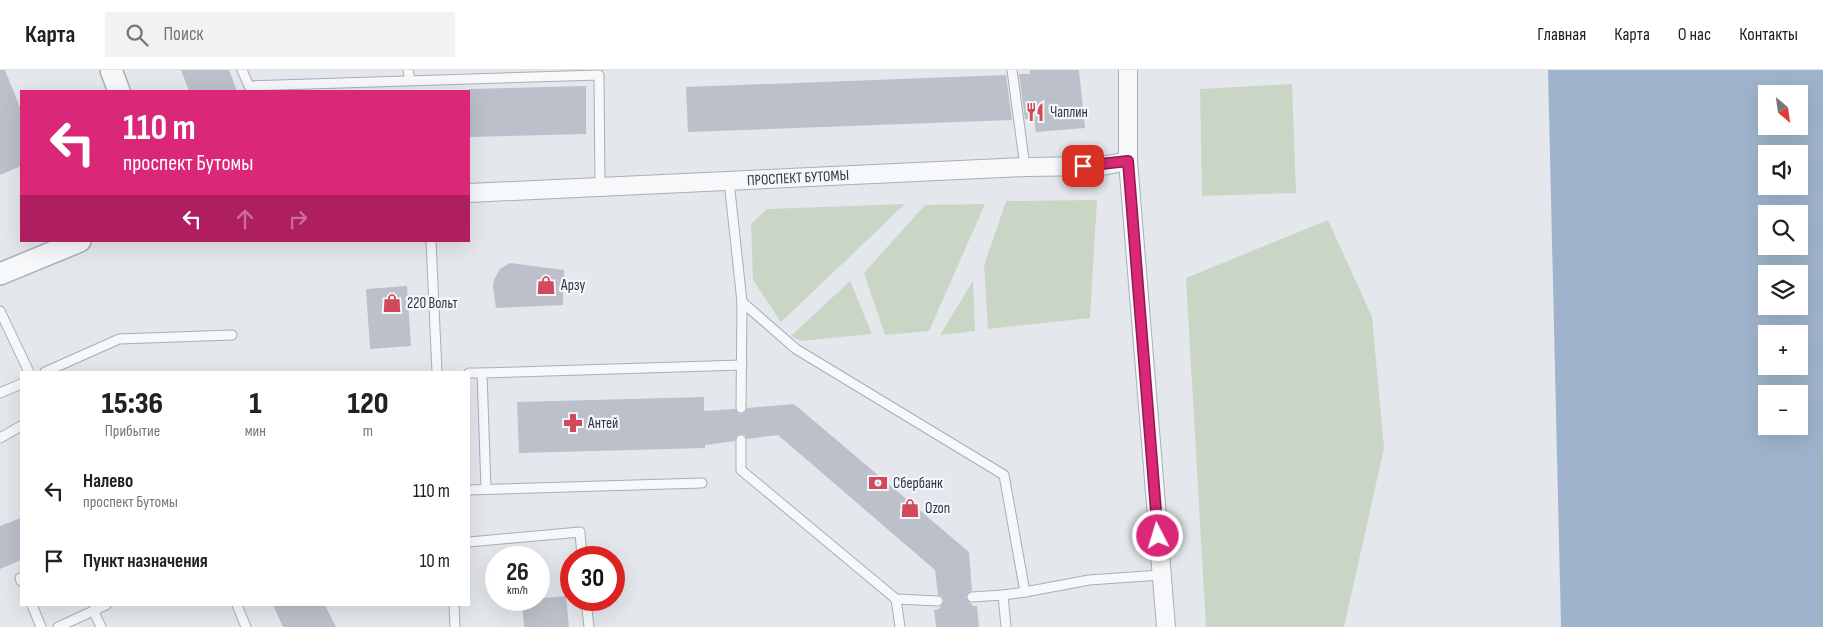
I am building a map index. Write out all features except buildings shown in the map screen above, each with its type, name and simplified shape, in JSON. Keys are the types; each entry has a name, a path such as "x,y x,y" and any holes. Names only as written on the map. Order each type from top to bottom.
{"street":[{"path":"111,70 119,90"},
{"path":"1128,70 1128,161 1166,627"},
{"name":"ПРОСПЕКТ БУТОМЫ","path":"470,193 1025,167 1102,166 1128,161"},
{"path":"0,274 78,242"}],"lane":[{"path":"242,70 249,86 599,75 600,188"},
{"path":"408,70 410,80"},
{"path":"1012,70 1025,167"},
{"path":"729,181 742,302 741,408"},
{"path":"431,242 437,371"},
{"path":"742,302 796,349 1004,475 1025,592"},
{"path":"0,311 30,371"},
{"path":"48,371 119,339 232,335"},
{"path":"470,373 742,365"},
{"path":"482,372 486,490"},
{"path":"0,393 20,384"},
{"path":"0,438 20,427"},
{"path":"741,440 741,470 896,599 938,601"},
{"path":"470,490 702,483"},
{"path":"470,542 580,532 581,546"},
{"path":"972,598 1025,592 1088,580 1161,575"},
{"path":"1003,595 1006,627"},
{"path":"896,599 900,627"},
{"path":"32,606 41,627"},
{"path":"58,627 103,606"},
{"path":"237,606 246,627"},
{"path":"454,606 455,627"},
{"path":"93,610 101,627"},
{"path":"587,611 589,627"}],"green space":[{"path":"1292,84 1296,193 1202,196 1200,89"},
{"path":"1097,200 1090,318 988,329 984,266 1006,201"},
{"path":"905,204 781,322 753,280 751,224 767,209"},
{"path":"985,204 929,331 885,335 864,273 925,205"},
{"path":"1328,220 1372,317 1384,448 1344,627 1206,627 1186,278"},
{"path":"850,281 872,334 801,341 791,336"},
{"path":"973,281 975,331 940,335"}],"water":[{"path":"1548,70 1823,70 1823,627 1561,627"}],"place":[{"name":"Чаплин","path":"1035,112"},
{"name":"Арзу","path":"546,285"},
{"name":"220 Вольт","path":"392,303"},
{"name":"Антей","path":"573,423"},
{"name":"Сбербанк","path":"878,483"},
{"name":"Ozon","path":"910,508"}],"route":[{"path":"1083,166 1102,166 1128,161 1158,536"}]}
